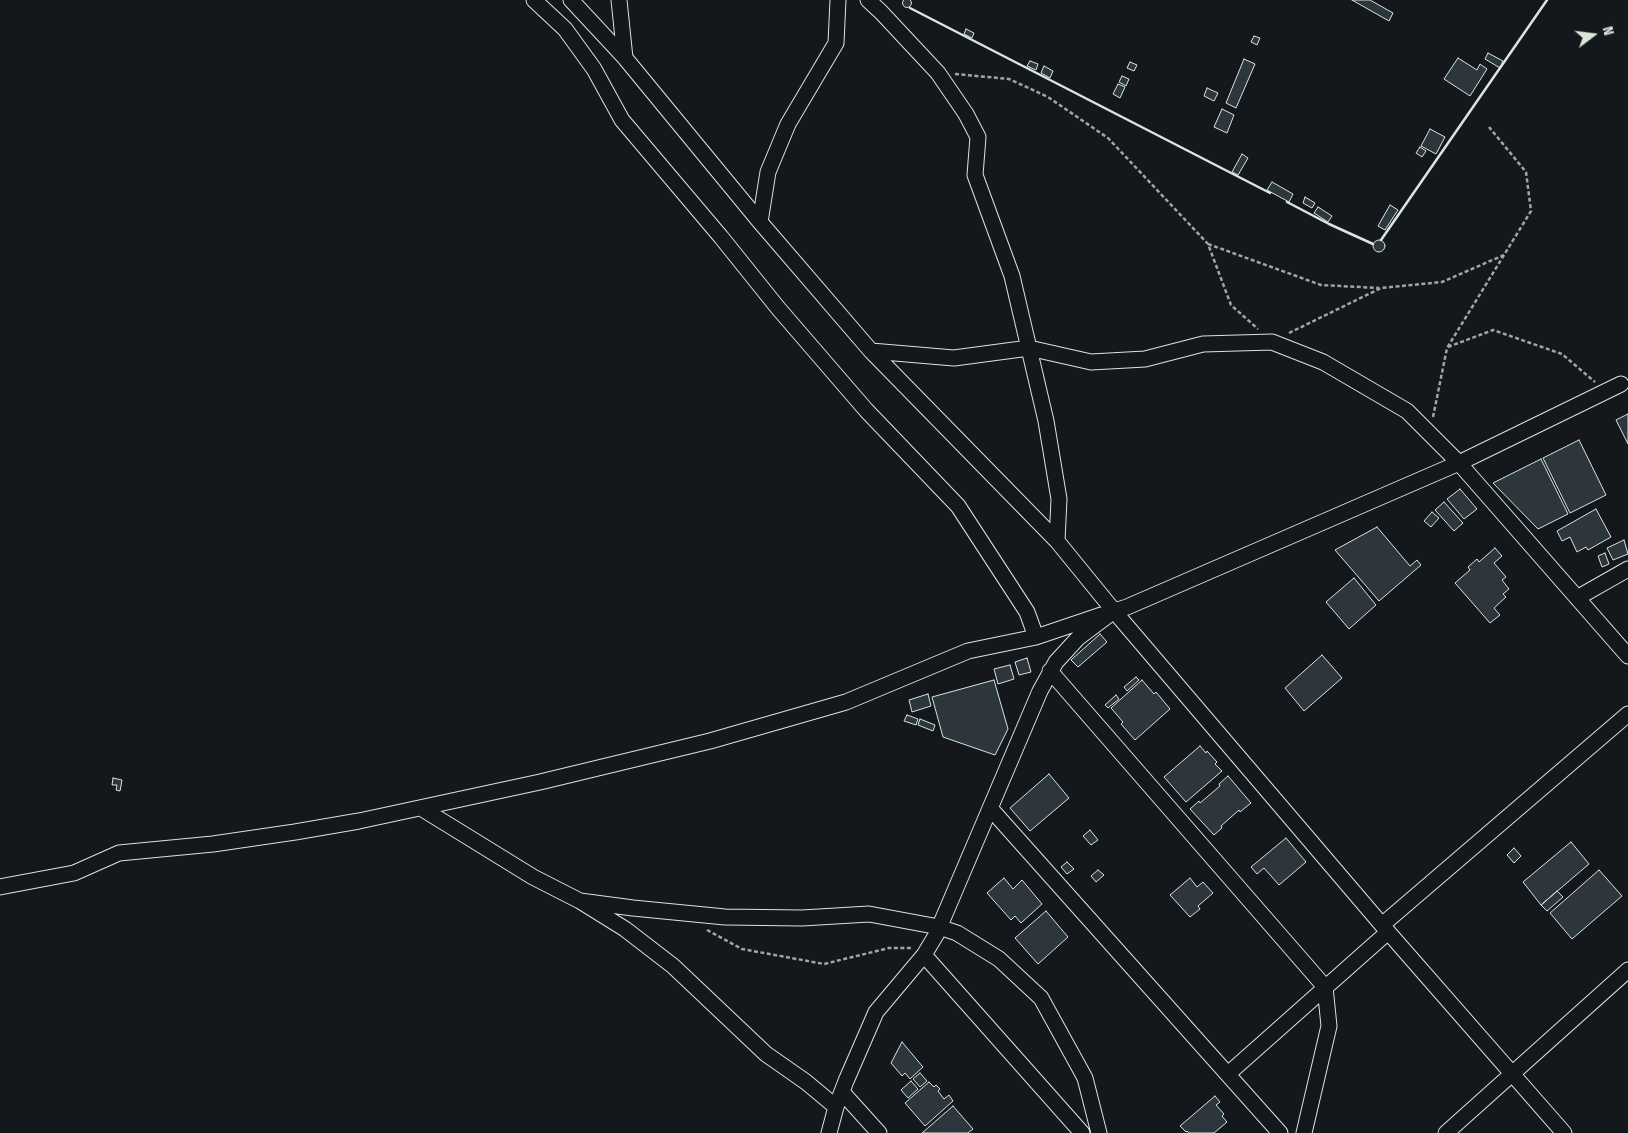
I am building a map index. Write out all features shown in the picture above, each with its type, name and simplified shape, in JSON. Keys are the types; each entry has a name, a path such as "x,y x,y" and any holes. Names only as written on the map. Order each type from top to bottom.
{"street":[{"path":"534,0 565,29 594,69 622,120 721,236 778,308 866,410 958,506 1026,612 1036,637"},
{"path":"571,0 625,58 760,222 871,351 1057,541 1114,611 1385,928 1564,1133"},
{"path":"620,0 625,58"},
{"path":"760,222 768,172 788,124 829,58 836,43 838,0"},
{"path":"868,0 938,73 966,114 978,137 975,175 1012,276 1046,421 1059,499 1057,541"},
{"path":"871,351 954,358 1029,348 1091,362 1145,359 1203,344 1272,342 1323,362 1406,411 1429,433 1459,463 1628,656"},
{"path":"0,887 74,873 119,853 213,844 295,832 359,821 540,782 710,740 846,702 968,651 1036,637 1127,607 1459,463 1621,384"},
{"path":"1577,598 1628,569"},
{"path":"829,1133 836,1107 876,1012 926,952 940,927 1050,671 1078,638 1114,611"},
{"path":"1050,671 1325,987 1329,1026 1304,1133"},
{"path":"1228,1074 1325,987 1385,928 1628,714"},
{"path":"421,808 533,877 580,901 650,946 696,986 749,1039 836,1107"},
{"path":"990,808 1280,1133"},
{"path":"580,901 725,917 802,918 869,914 940,927 957,933 999,959 1041,998 1085,1078 1099,1133"},
{"path":"926,952 1082,1133"},
{"path":"1446,1133 1628,970"},
{"path":"842,1092 879,1133"}],"path":[{"path":"938,73 1008,79 1048,96 1108,138 1208,244 1231,305 1272,342 1381,288"},
{"path":"1429,433 1447,348 1531,211 1526,172 1489,127"},
{"path":"1208,244 1321,285 1381,288 1442,282 1504,256"},
{"path":"1447,348 1493,330 1562,354 1605,392"},
{"path":"699,926 742,949 824,964 889,948 926,952"}],"building":[{"path":"907,-2 912,3 907,8 902,3"},
{"path":"1352,0 1370,0 1393,13 1389,21"},
{"path":"966,29 974,33 972,38 964,34"},
{"path":"1254,36 1260,38 1257,45 1251,42"},
{"path":"1488,53 1503,61 1500,68 1485,59"},
{"path":"1458,58 1477,70 1480,64 1487,69 1470,96 1444,79"},
{"path":"1244,59 1255,64 1236,108 1226,103"},
{"path":"1030,61 1038,64 1036,70 1027,66"},
{"path":"1130,62 1137,65 1134,71 1127,68"},
{"path":"1044,66 1053,71 1050,78 1041,73"},
{"path":"1122,76 1129,79 1126,86 1119,82"},
{"path":"1118,84 1125,87 1120,98 1113,94"},
{"path":"1207,88 1218,93 1214,101 1204,96"},
{"path":"1222,109 1234,115 1227,133 1214,127"},
{"path":"1430,129 1445,137 1436,154 1421,146"},
{"path":"1420,147 1426,151 1422,157 1416,153"},
{"path":"1242,154 1248,158 1238,175 1232,172"},
{"path":"1272,182 1293,194 1289,202 1267,190"},
{"path":"1305,197 1315,203 1312,208 1303,203"},
{"path":"1390,205 1398,210 1385,230 1378,226"},
{"path":"1318,207 1332,216 1328,222 1314,213"},
{"path":"1381,240 1384,241 1384,251 1377,252 1374,251 1373,244 1374,241"},
{"path":"1628,414 1628,444 1616,420"},
{"path":"1579,440 1606,495 1570,513 1543,458"},
{"path":"1541,459 1568,514 1538,529 1493,483"},
{"path":"1460,489 1477,509 1464,519 1447,499"},
{"path":"1444,502 1463,523 1454,531 1435,510"},
{"path":"1596,509 1611,537 1588,550 1586,547 1577,552 1570,537 1562,541 1557,531"},
{"path":"1432,512 1439,518 1431,527 1424,521"},
{"path":"1377,527 1410,566 1417,560 1421,565 1379,601 1335,550"},
{"path":"1624,540 1628,554 1613,560 1607,548"},
{"path":"1495,548 1502,556 1494,563 1506,577 1502,580 1509,589 1503,594 1506,597 1494,608 1500,615 1490,623 1455,583 1470,570 1468,567 1477,559 1479,562"},
{"path":"1605,553 1609,564 1602,567 1598,556"},
{"path":"1354,578 1376,605 1349,629 1326,602"},
{"path":"1100,634 1107,642 1078,667 1071,660"},
{"path":"1322,655 1342,678 1304,711 1285,688"},
{"path":"1027,658 1031,672 1019,675 1015,662"},
{"path":"1010,665 1014,679 998,684 994,669"},
{"path":"1136,677 1139,680 1127,691 1124,687"},
{"path":"994,680 1008,729 995,755 943,737 932,697"},
{"path":"1142,680 1154,694 1156,692 1170,709 1135,740 1121,724 1123,722 1111,708"},
{"path":"928,694 931,706 912,712 909,700"},
{"path":"1116,695 1119,699 1108,708 1105,705"},
{"path":"907,715 918,719 916,725 904,721"},
{"path":"920,719 935,725 933,731 918,725"},
{"path":"1200,746 1217,762 1215,764 1222,771 1186,802 1164,777"},
{"path":"1049,774 1069,798 1030,831 1010,808"},
{"path":"1228,776 1251,803 1240,812 1239,810 1214,835 1190,809 1220,786 1219,784"},
{"path":"113,778 122,780 120,791 116,790 117,785 112,785"},
{"path":"1090,830 1098,840 1091,845 1083,836"},
{"path":"1286,838 1306,862 1279,885 1264,868 1257,874 1251,867"},
{"path":"1571,842 1589,864 1541,905 1523,882"},
{"path":"1514,848 1521,856 1514,863 1507,855"},
{"path":"1067,862 1074,869 1067,874 1061,867"},
{"path":"1098,870 1104,875 1096,882 1091,876"},
{"path":"1599,870 1622,896 1572,939 1550,913"},
{"path":"1004,878 1013,889 1022,880 1042,904 1021,923 1015,916 1011,920 987,893"},
{"path":"1190,878 1197,887 1203,882 1213,893 1198,906 1200,909 1190,917 1170,895"},
{"path":"1557,891 1563,897 1547,911 1541,905"},
{"path":"1046,911 1068,937 1038,964 1015,938"},
{"path":"902,1042 923,1067 910,1079 905,1073 902,1076 891,1063"},
{"path":"920,1073 927,1081 920,1087 913,1079"},
{"path":"911,1081 918,1089 908,1098 901,1090"},
{"path":"929,1082 934,1087 936,1085 940,1089 938,1091 944,1099 949,1095 953,1101 925,1126 905,1103"},
{"path":"1215,1096 1220,1102 1216,1105 1224,1114 1222,1116 1227,1122 1214,1133 1186,1132 1180,1126"},
{"path":"953,1106 973,1129 968,1133 922,1133"}],"wall":[{"path":"1381,240 1547,0"},
{"path":"910,8 1270,193"},
{"path":"1287,202 1373,244"}]}
